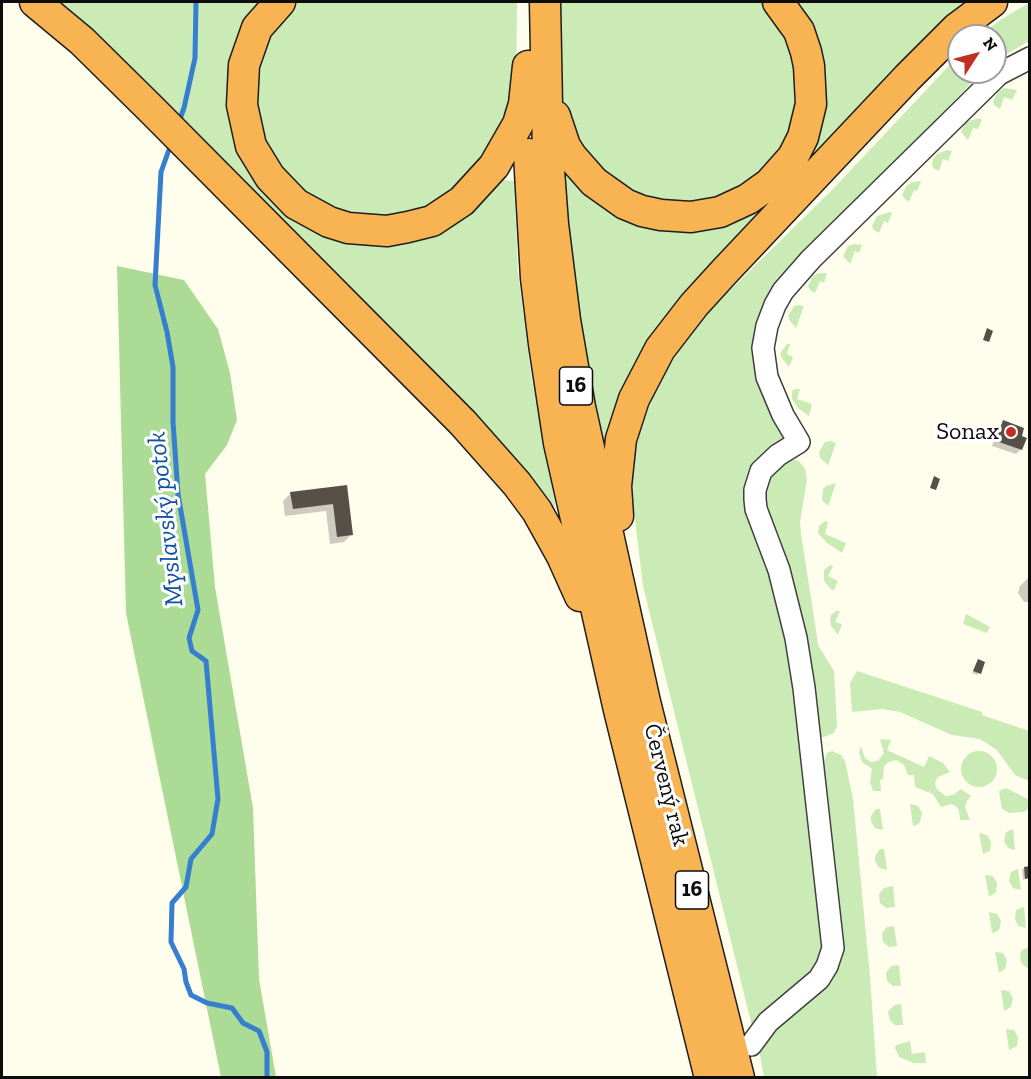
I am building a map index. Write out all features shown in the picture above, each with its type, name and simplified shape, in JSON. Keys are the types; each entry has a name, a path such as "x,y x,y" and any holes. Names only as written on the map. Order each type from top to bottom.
{"highway":[{"path":"35,2 82,41 463,423 529,500 551,535 577,589 598,645 632,706"},
{"path":"280,2 257,28 244,65 242,105 251,146 270,177 296,204 329,222 348,228 387,231 408,227 432,221 462,201 489,172 518,124 537,65"},
{"name":"16","path":"528,2 548,157 553,224 565,320 632,706"},
{"name":"16","path":"537,65 546,2"},
{"path":"537,65 565,146 572,158 594,182 608,194 642,211 676,217 706,216 735,206 759,192 779,174 793,157 803,137 811,104 809,66 799,31 778,2"},
{"path":"632,706 636,611 621,537 616,486 621,439 642,381 660,349 694,305 725,271 929,55 966,21 992,2"},
{"name":"Červený rak","path":"632,706 710,1077"},
{"name":"Červený rak","path":"632,706 741,1077"},
{"path":"741,1077 752,1045"}],"street":[{"path":"752,1045 768,1022 819,979 827,966 833,948 804,688 796,638 779,570 756,509 755,490 761,471 778,455 799,442 771,389 764,361 765,336 775,305 811,259 995,78 1029,58"}],"green space":[{"path":"53,2 267,2 237,130 351,237 502,180 514,181 518,272 531,374 555,503 554,508 552,509"},
{"path":"293,2 517,2 516,97 508,125 454,195 395,221 321,208 267,157 251,84 277,16"},
{"path":"557,2 768,2 782,18 803,99 781,157 715,204 636,200 587,162 560,103"},
{"path":"791,2 975,2 953,24 947,24 947,30 790,189 607,448 601,448 564,229 565,175 568,174 676,224 805,153"},
{"path":"1029,3 1029,41 1007,54 1007,24 995,24"},
{"path":"947,68 947,84 970,84 796,261 778,281 764,306 759,383 764,398 786,438 758,461 785,613 824,947 818,966 753,1030 643,586 632,495 633,464 638,438 658,382 692,332 715,305 834,188"},
{"path":"1004,88 1017,90 1012,100 1004,97 1000,109 994,105 993,101 998,92"},
{"path":"979,118 982,120 978,129 973,128 968,140 961,132 963,127 967,122"},
{"path":"947,150 952,151 948,161 943,159 939,171 933,168 933,159 937,154"},
{"path":"921,181 909,202 902,195 907,185"},
{"path":"892,213 888,223 884,221 879,233 874,230 872,226 877,216"},
{"path":"862,245 859,253 855,251 850,264 843,256 848,246"},
{"path":"117,266 184,280 218,329 230,373 237,420 227,445 205,474 215,587 253,808 259,979 276,1077 221,1077 126,613"},
{"path":"827,273 824,283 820,281 815,293 808,286 813,276"},
{"path":"794,306 804,306 796,328 788,316"},
{"path":"787,344 790,344 787,354 793,357 789,367 781,357 781,352"},
{"path":"800,389 797,399 812,404 809,416 798,408 792,399 792,391"},
{"path":"825,442 836,443 828,465 820,458 819,452"},
{"path":"791,459 799,461 805,469 807,479 800,522 801,534 818,645 834,671 837,726 834,733 824,737 819,737 812,667 799,601 779,535 766,508 763,490 773,467"},
{"path":"836,483 828,506 822,500 823,489"},
{"path":"825,521 828,522 825,534 846,543 842,553 827,543 818,533 819,526"},
{"path":"830,565 833,566 828,576 838,581 834,590 824,581 824,570"},
{"path":"840,611 835,622 842,624 838,635 831,626 830,620 831,615"},
{"path":"966,614 990,627 987,633 963,624"},
{"path":"857,671 982,712 982,715 1029,731 1029,781 1015,775 997,750 980,739 952,735 900,712 882,709 852,712 850,683"},
{"path":"880,739 891,740 887,750 924,767 929,756 943,763 950,772 938,777 935,782 936,788 945,796 953,795 961,789 971,796 965,807 970,820 960,820 957,807 951,804 941,807 933,794 915,787 914,775 908,775 904,765 896,760 884,766 883,779 880,780 881,791 873,791 870,782 872,769 862,762 859,753 861,746 865,758 871,762 878,761 884,753"},
{"path":"832,751 841,755 845,761 853,799 877,1077 764,1077 759,1049 762,1042 827,981 823,764 827,753"},
{"path":"979,751 992,756 997,769 992,782 979,787 966,782 961,769 966,756"},
{"path":"1006,788 1028,799 1029,808 1024,812 1009,813 1002,809 999,791"},
{"path":"910,804 918,806 922,813 920,822 913,826"},
{"path":"876,809 880,809 883,830 875,828 871,821 871,816"},
{"path":"1013,829 1015,850 1008,848 1004,841 1006,832"},
{"path":"979,833 987,835 991,842 990,851 983,854"},
{"path":"880,849 884,849 887,870 879,868 875,861 875,856"},
{"path":"1018,869 1021,890 1013,888 1009,881 1011,872"},
{"path":"985,875 993,876 997,883 996,892 989,896"},
{"path":"893,886 895,907 886,908 880,903 879,894 884,888"},
{"path":"1024,907 1026,928 1018,926 1015,919 1016,910"},
{"path":"989,912 997,914 1001,921 999,930 992,933"},
{"path":"894,926 897,946 889,947 883,942 882,933 887,927"},
{"path":"1029,947 1029,968 1027,968 1021,963 1020,954 1022,950"},
{"path":"995,952 1003,953 1007,960 1005,969 999,973"},
{"path":"899,965 901,986 893,986 887,981 886,973 891,966"},
{"path":"1001,990 1009,991 1013,998 1011,1007 1004,1011"},
{"path":"901,1004 903,1025 895,1025 890,1020 888,1012 894,1005"},
{"path":"1006,1029 1014,1030 1018,1037 1017,1046 1009,1050"},
{"path":"910,1041 912,1054 925,1052 926,1063 914,1063 899,1057 896,1045"}],"building":[{"path":"987,328 993,331 989,342 983,340"},
{"name":"Sonax","path":"1003,420 1024,428 1022,436 1027,438 1022,450 996,441"},
{"path":"934,476 940,479 936,490 930,488"},
{"path":"347,485 353,535 337,537 333,504 293,509 290,492"},
{"path":"978,659 985,662 981,674 973,671"},
{"path":"1030,866 1030,878 1025,879 1024,867"}],"waterway":[{"name":"Myslavský potok","path":"178,124 184,108 195,58 196,2"},
{"name":"Myslavský potok","path":"171,144 161,172 155,285 173,367 173,422 178,494 198,610 189,638 192,651 206,661 218,799 212,834 191,859 186,887 172,903 171,942 184,969 191,995 207,1003 232,1008 243,1023 259,1031 267,1052 267,1078"}],"place":[{"name":"Sonax","path":"1011,432"}]}
